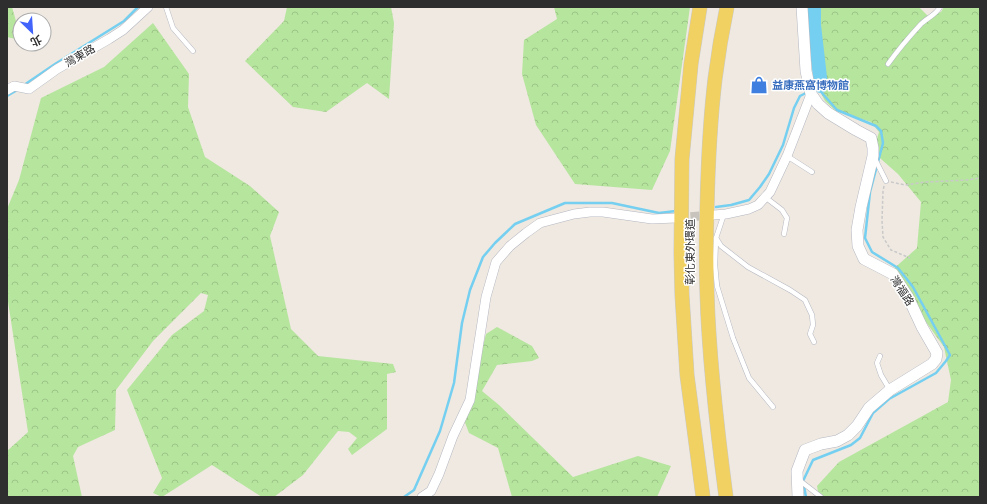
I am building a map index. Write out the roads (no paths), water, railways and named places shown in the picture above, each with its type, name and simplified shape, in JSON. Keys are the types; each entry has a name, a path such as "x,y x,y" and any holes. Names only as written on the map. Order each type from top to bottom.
{"main road":[{"path":"700,7 691,64 682,159 681,254 687,376 703,497"},
{"name":"彰化東外環道","path":"708,7 696,102 690,181 688,254 694,374 710,497"},
{"name":"彰化東外環道","path":"719,7 710,72 702,173 700,293 710,423 720,497"},
{"path":"726,497 713,387 706,254 707,181 710,134 715,79 727,7"}],"street":[{"name":"灣東路","path":"7,90 14,86 29,89 57,69 123,30 148,7"},
{"name":"灣福路","path":"798,497 796,478 797,470 805,450 821,444 837,441 848,435 857,426 869,408 890,390 932,364 936,359 937,353 922,327 908,297 893,274 864,259 858,246 857,230 873,156 873,148 870,138 828,113 818,104 811,94 806,71 802,7"},
{"path":"714,215 749,209 758,205 770,192 787,156 811,94"},
{"path":"422,497 431,491 453,436 470,400 486,297 496,262 510,246 540,223 574,214 603,212 652,219 676,218"}],"lane":[{"path":"166,7 173,28 193,52"},
{"path":"888,64 904,42 922,22 938,11 940,7"},
{"path":"787,156 812,172"},
{"path":"873,156 886,181"},
{"path":"765,197 782,210 787,218 784,234"},
{"path":"724,214 716,238 715,266 717,286 733,338 749,378 773,407"},
{"path":"716,238 721,246 748,267 805,300 812,315 813,325 810,334 814,342"},
{"path":"880,356 877,363 881,375 890,390"},
{"path":"796,478 820,497"}],"waterway":[{"path":"24,85 124,21 138,7"},
{"path":"814,7 814,25 821,86"},
{"path":"806,497 803,481 813,460 851,445 860,438 873,413 889,399 936,373 950,355 913,287 898,268 872,252 865,238 870,192 883,143 881,131 876,126 837,110 822,93 821,86 812,90"},
{"path":"7,96 19,89"},
{"path":"716,207 749,200 760,187 769,174 783,145 794,108 800,96 808,92"},
{"path":"404,497 414,490 440,431 454,383 462,323 470,290 483,257 495,243 515,224 565,203 612,203 659,213 676,211"}],"tunnel":[{"path":"677,218 712,215"}],"place":[{"name":"益康燕窩博物館","path":"759,85"}]}
